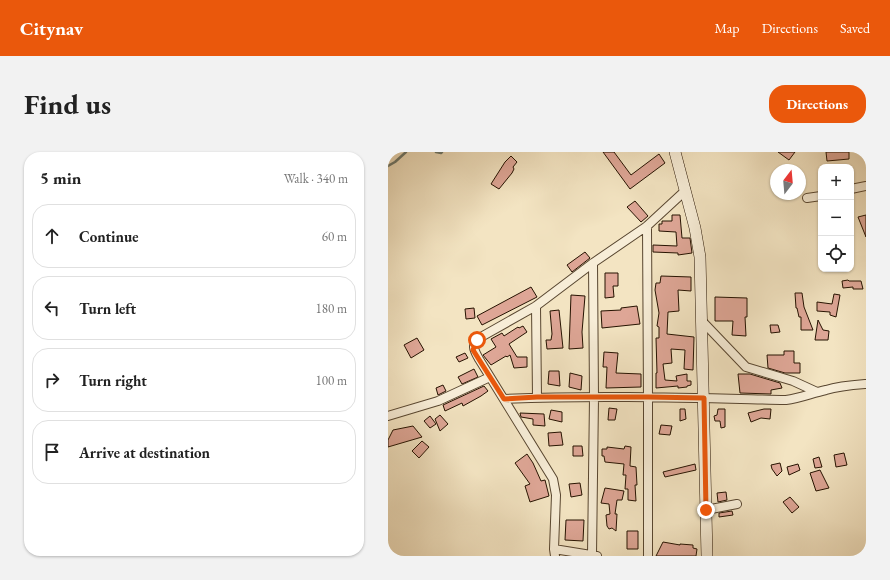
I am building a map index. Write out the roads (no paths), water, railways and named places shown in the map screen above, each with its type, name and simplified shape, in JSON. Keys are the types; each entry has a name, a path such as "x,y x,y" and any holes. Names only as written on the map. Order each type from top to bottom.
{"street":[{"path":"675,152 686,190 700,257 707,556"},
{"path":"854,189 866,186"},
{"path":"593,263 594,555 555,552 556,495 554,479 473,350 477,340 536,306 593,263 647,226 686,190"},
{"path":"807,198 818,196"},
{"path":"647,226 648,556"},
{"path":"536,306 537,397"},
{"path":"702,321 746,367 793,381 817,392"},
{"path":"388,416 438,401 490,377"},
{"path":"504,399 537,397 648,397 786,400 798,399 825,390 866,384"},
{"path":"706,510 737,504"}],"waterway":[{"path":"388,166 406,152"},
{"path":"436,152 442,152"}]}
